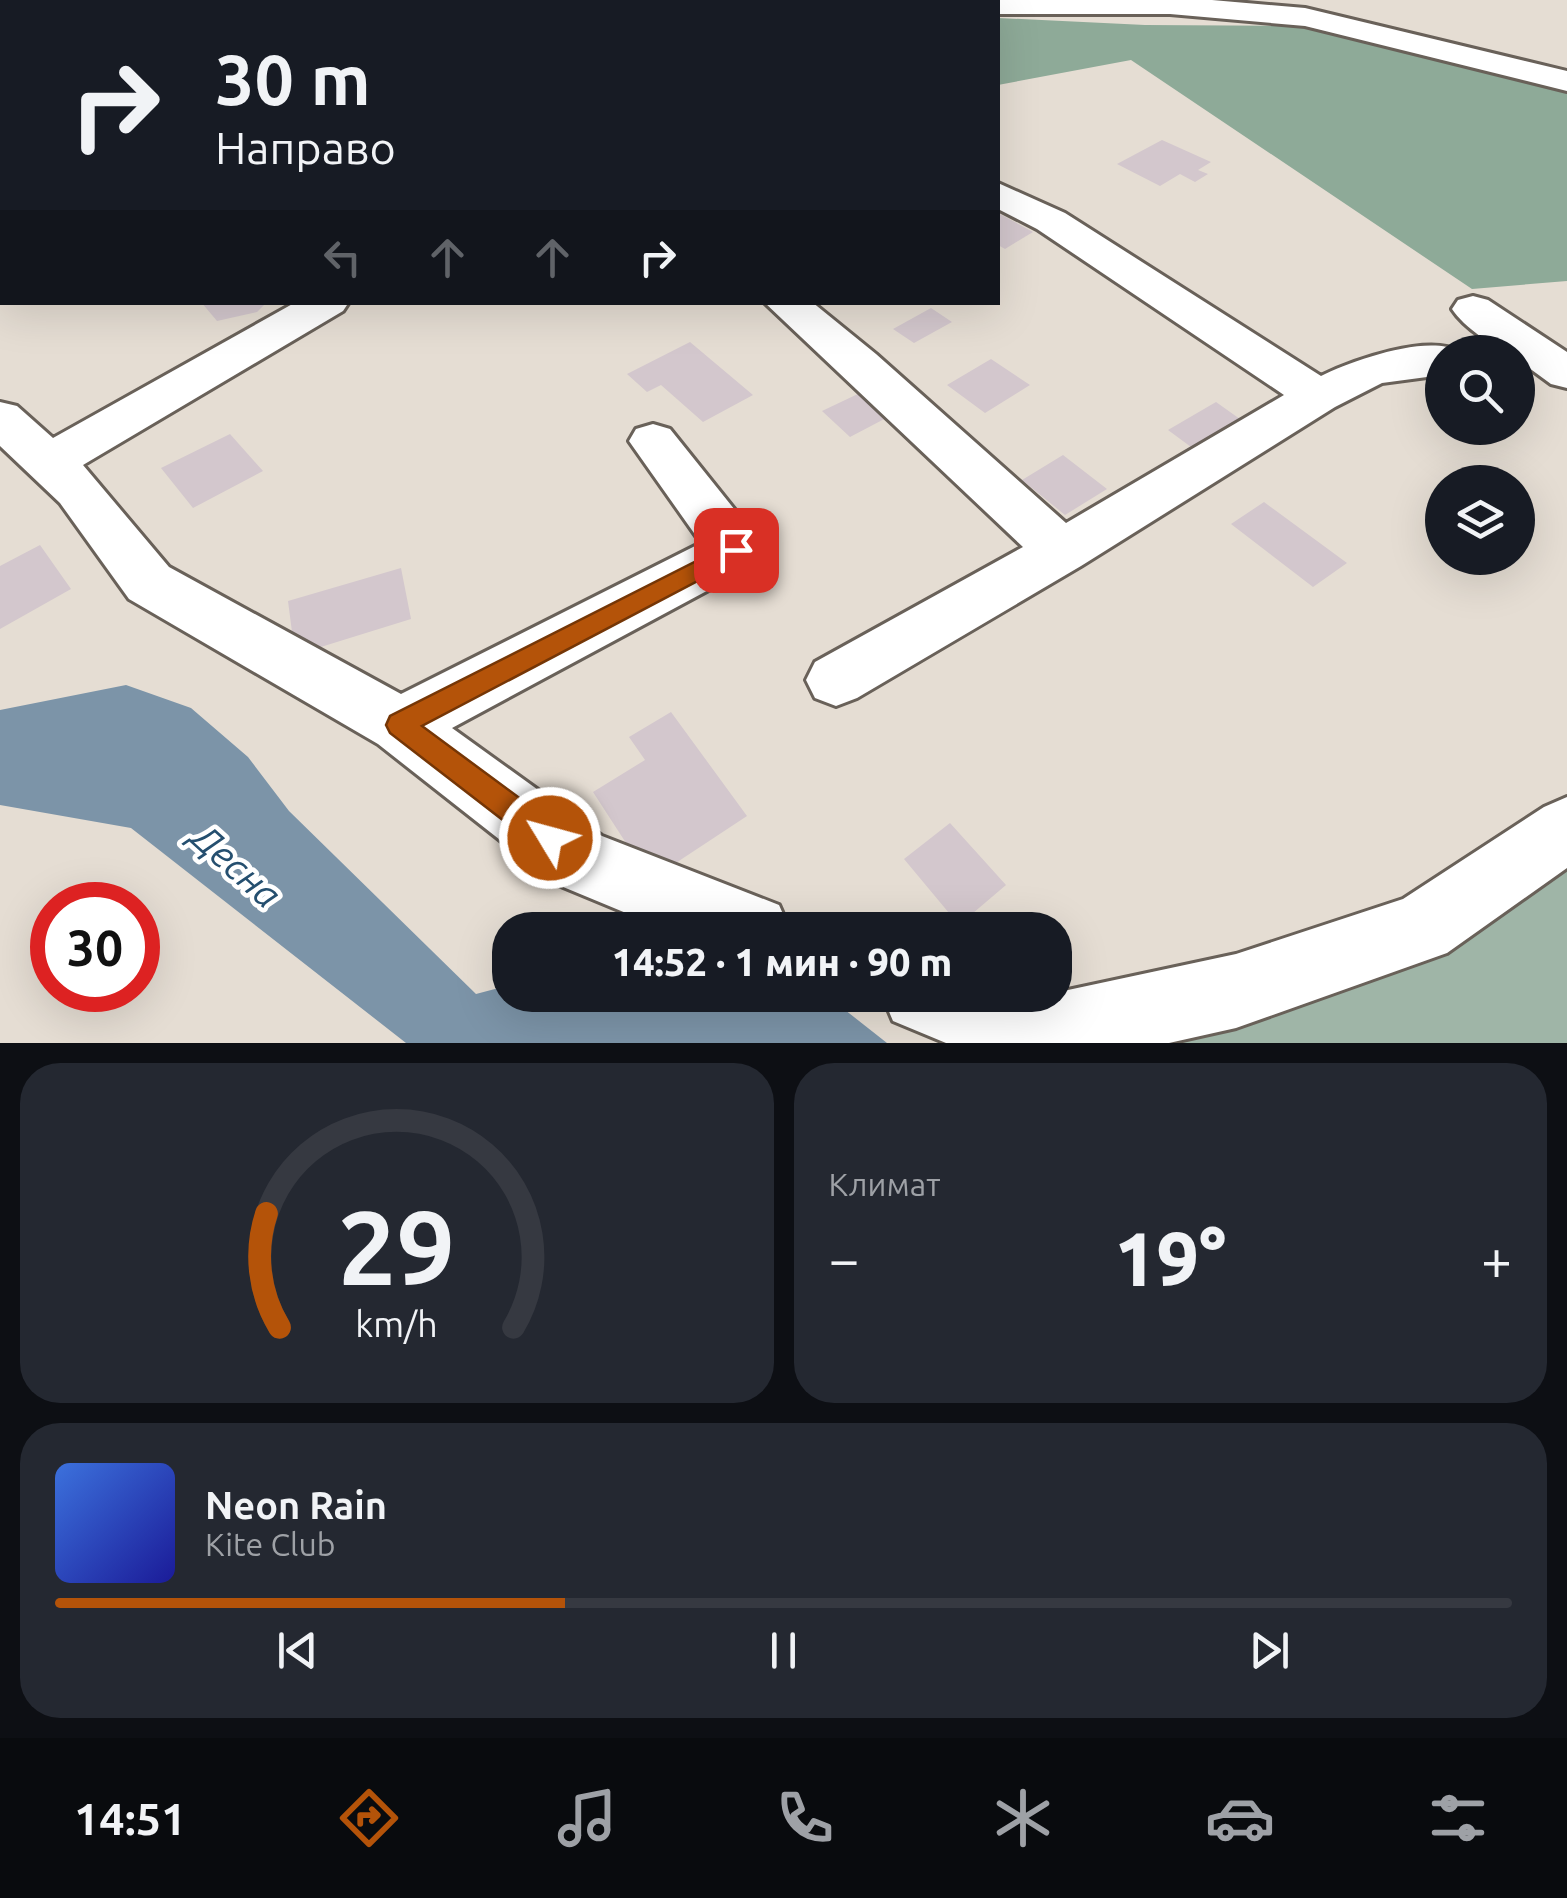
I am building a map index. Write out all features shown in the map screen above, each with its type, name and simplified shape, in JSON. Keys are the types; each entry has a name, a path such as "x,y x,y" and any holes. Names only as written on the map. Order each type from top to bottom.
{"street":[{"path":"1000,5 1170,5 1306,17 1567,82"},
{"path":"1000,195 1052,221 1318,396"},
{"path":"47,464 323,305"},
{"path":"789,305 860,364 1062,551"},
{"path":"1473,309 1537,359"},
{"path":"836,680 1062,551 1318,396 1372,370 1425,362"},
{"path":"0,418 78,490 149,583 400,725 580,860 709,912"},
{"path":"400,725 736,550 653,441"},
{"path":"962,1012 1026,1037 1236,991 1422,928 1567,829"}],"green space":[{"path":"1000,18 1145,25 1296,26 1567,92 1567,281 1472,289 1131,60 1000,85"},
{"path":"1567,814 1567,1043 1157,1043 1424,907"}],"water":[{"name":"Десна","path":"126,685 191,708 248,757 289,811 476,994 492,990 492,1012 848,1012 887,1043 406,1043 131,828 0,805 0,710"}],"building":[{"path":"1162,140 1211,162 1198,170 1208,174 1195,182 1180,174 1160,186 1117,164"},
{"path":"1000,214 1033,232 1005,249 1000,246"},
{"path":"204,305 264,305 257,312 217,321"},
{"path":"931,308 952,322 914,343 893,329"},
{"path":"690,342 753,395 703,422 661,385 647,392 627,374"},
{"path":"991,359 1030,385 985,413 947,385"},
{"path":"862,392 890,416 850,437 822,411"},
{"path":"1216,402 1254,429 1206,458 1168,430"},
{"path":"230,434 263,471 193,508 161,468"},
{"path":"1063,455 1107,489 1065,515 1022,480"},
{"path":"1264,502 1347,563 1313,587 1231,524"},
{"path":"40,545 71,589 0,629 0,566"},
{"path":"401,568 411,619 295,655 288,601"},
{"path":"671,712 747,816 650,880 593,792 645,760 629,737"},
{"path":"950,823 1006,885 974,912 948,912 904,859"}],"route":[{"path":"550,838 400,725 736,550"}]}
